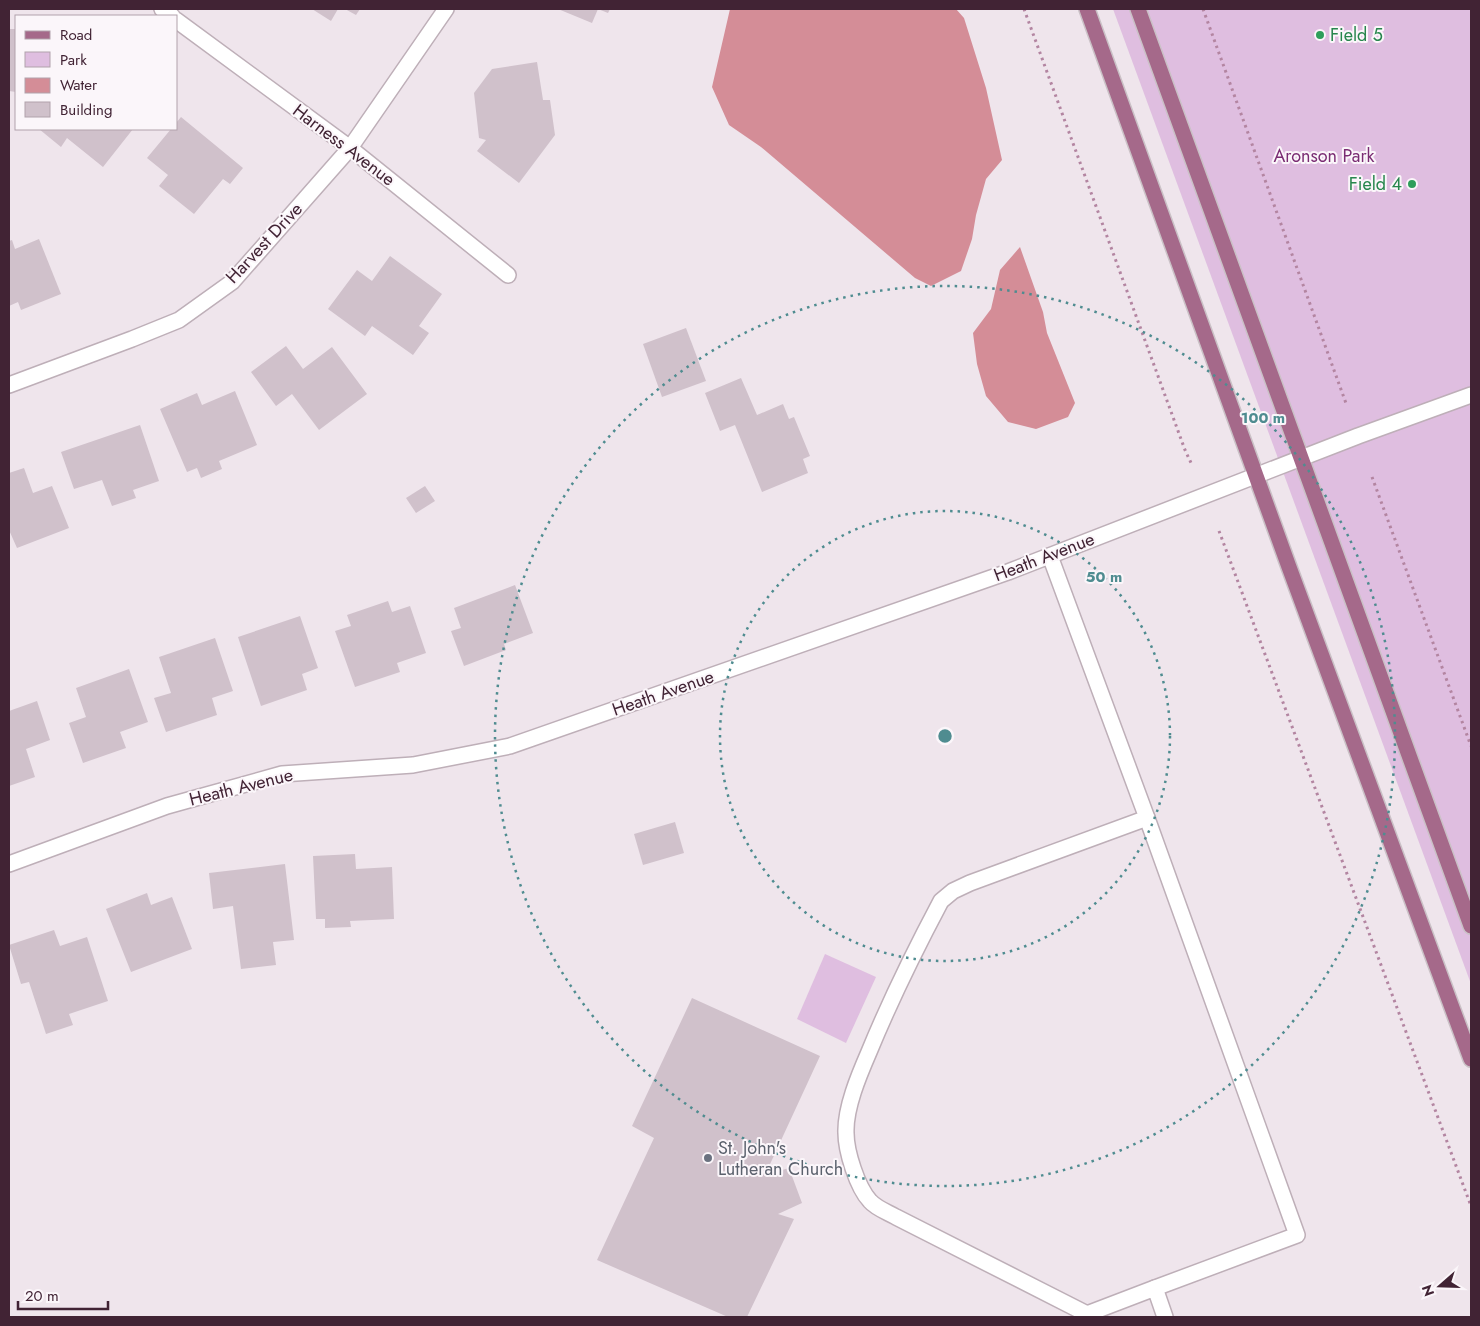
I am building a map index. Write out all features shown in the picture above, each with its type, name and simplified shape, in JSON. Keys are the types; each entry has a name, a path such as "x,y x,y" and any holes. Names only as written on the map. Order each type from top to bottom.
{"main road":[{"path":"1087,9 1471,1059"},
{"path":"1138,9 1471,926"}],"street":[{"name":"Harvest Drive","path":"9,385 179,320 232,282 350,148 446,9"},
{"name":"Harness Avenue","path":"178,21 350,148 508,275"},
{"name":"Heath Avenue","path":"9,864 167,806 282,774 413,765 510,746 1050,556 1471,395"},
{"path":"1050,556 1147,818 1297,1236 1087,1314 896,1217 870,1201 860,1186 848,1150 845,1132 853,1093 863,1066 890,1002 941,901 953,891 970,883 1147,818"},
{"path":"1155,1288 1165,1317"}],"path":[{"path":"1024,9 1192,466"},
{"path":"1202,9 1347,406"},
{"path":"1372,477 1471,746"},
{"path":"1219,530 1471,1206"}],"green space":[{"name":"Aronson Park","path":"1113,9 1471,9 1471,984"},
{"path":"825,954 876,977 846,1043 797,1019"}],"water":[{"path":"730,9 956,9 964,18 986,88 1002,160 986,179 976,215 972,239 961,271 931,286 915,278 761,147 729,125 712,87"},
{"path":"1020,247 1043,312 1047,333 1075,403 1068,417 1036,429 1008,422 986,396 977,364 973,333 991,309 1000,270"}],"building":[{"path":"312,9 338,9 331,21"},
{"path":"345,9 360,9 356,15"},
{"path":"558,9 598,9 592,23"},
{"path":"598,9 610,9 608,13"},
{"path":"9,29 15,29 15,92 9,91"},
{"path":"537,62 543,100 550,100 555,135 519,183 477,151 486,140 479,138 474,93 492,69"},
{"path":"181,117 243,168 230,184 223,179 194,214 159,186 168,175 147,158 170,130 178,130 178,121"},
{"path":"40,130 132,130 103,167 67,138 61,147"},
{"path":"39,239 61,294 21,310 18,302 9,306 9,241 12,240 15,249"},
{"path":"390,256 442,294 419,326 429,333 413,355 372,326 365,336 328,309 357,270 372,281"},
{"path":"686,328 706,381 662,397 643,344"},
{"path":"286,346 303,369 332,347 367,394 319,430 292,394 276,406 251,372"},
{"path":"741,378 757,415 783,404 789,419 794,417 810,456 803,459 808,473 762,492 735,425 720,431 705,393"},
{"path":"235,391 257,445 219,461 222,469 201,478 197,468 187,472 160,409 197,393 202,405"},
{"path":"140,425 159,481 133,490 136,498 112,506 102,480 74,489 61,452"},
{"path":"24,468 33,493 52,486 69,528 17,548 9,530 9,473"},
{"path":"425,486 435,501 416,513 406,498"},
{"path":"515,585 533,633 504,644 506,650 464,666 451,631 461,628 454,608"},
{"path":"388,601 392,612 410,606 426,653 397,663 400,672 355,687 335,631 351,626 347,615"},
{"path":"300,616 318,668 302,674 307,690 261,706 238,637"},
{"path":"215,638 233,691 212,698 217,715 166,732 154,698 171,693 159,657"},
{"path":"129,669 148,722 120,732 126,748 83,763 69,723 86,717 76,688"},
{"path":"37,701 50,740 26,749 35,777 9,786 9,711"},
{"path":"675,822 684,853 643,865 634,834"},
{"path":"355,854 356,869 392,867 394,919 350,921 351,927 325,928 325,919 316,919 313,856"},
{"path":"285,864 294,940 273,942 276,965 241,969 233,906 213,909 209,873"},
{"path":"147,893 151,905 172,897 192,949 131,972 106,909"},
{"path":"54,930 60,946 87,937 108,1001 69,1014 73,1025 46,1034 29,982 21,984 9,945"},
{"name":"St. John's Lutheran Church","path":"692,998 820,1056 765,1175 789,1168 802,1203 778,1214 794,1219 747,1317 728,1317 597,1260 654,1138 632,1126"}],"place":[{"name":"Field 5","path":"1320,35"},
{"name":"Field 4","path":"1412,184"},
{"name":"St. John's Lutheran Church","path":"708,1158"}]}
